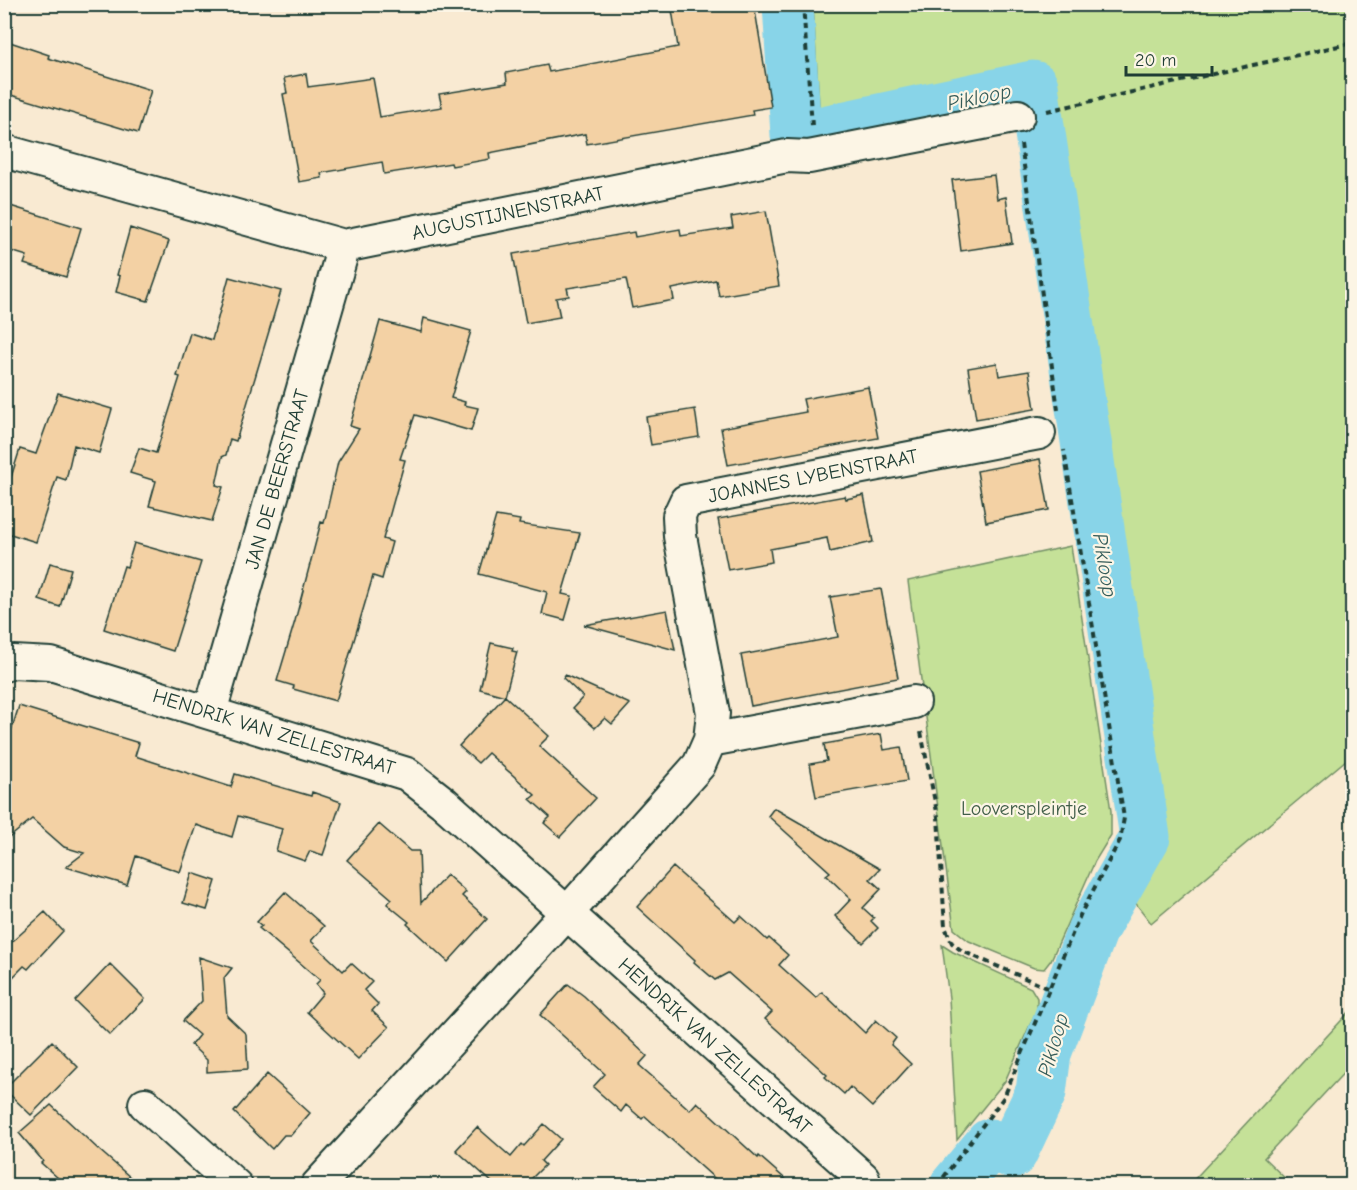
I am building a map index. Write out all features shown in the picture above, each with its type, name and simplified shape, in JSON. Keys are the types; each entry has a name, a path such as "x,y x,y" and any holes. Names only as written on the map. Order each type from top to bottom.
{"street":[{"name":"AUGUSTIJNENSTRAAT","path":"4,151 344,246 787,156 813,156 1031,114"},
{"name":"JAN DE BEERSTRAAT","path":"210,712 344,246"},
{"name":"JOANNES LYBENSTRAAT","path":"567,913 699,765 710,740 713,713 680,536 679,516 686,501 1053,430"},
{"name":"HENDRIK VAN ZELLESTRAAT","path":"4,665 13,662 51,664 407,774 444,803 863,1178"},
{"path":"710,740 914,702"},
{"path":"318,1185 567,913"},
{"path":"145,1104 236,1185"}],"path":[{"path":"804,4 813,156"},
{"path":"937,1185 1004,1097 1081,913 1120,840 1124,818 1053,430 1031,114 1353,43"},
{"path":"914,702 938,817 945,927 952,943 962,951 1050,990"}],"green space":[{"path":"813,5 1352,5 1352,755 1151,923 1123,887 1145,837 1042,94 821,138"},
{"name":"Looverspleintje","path":"1071,546 1111,811 1111,835 1095,861 1051,960 1044,969 1034,968 969,941 954,929 908,581"},
{"path":"942,945 1031,988 1037,998 1037,1009 1005,1081 957,1140 949,998"},
{"path":"1352,1009 1352,1064 1264,1158 1292,1185 1189,1185"}],"building":[{"path":"671,4 708,4 709,11 754,4 771,107 752,110 753,115 587,144 585,134 489,153 490,159 452,166 451,163 384,174 382,162 321,173 322,178 299,182 283,94 287,93 284,78 306,74 308,87 373,78 380,117 442,107 439,94 507,83 506,73 547,65 549,72 678,47"},
{"path":"4,40 49,55 48,58 151,90 138,133 4,93"},
{"path":"994,175 997,199 1006,197 1012,243 961,251 952,180"},
{"path":"4,204 81,228 66,277 24,264 27,256 4,249"},
{"path":"766,211 779,286 719,296 716,280 672,289 674,300 632,308 626,279 567,288 569,296 556,298 560,317 526,323 513,254 634,232 635,237 680,229 681,236 733,228 731,217"},
{"path":"130,228 169,241 148,301 116,292 120,276 117,275"},
{"path":"229,277 281,291 236,441 230,439 226,455 222,457 216,485 223,487 212,521 149,506 156,481 130,473 139,448 156,453 180,377 177,376 190,333 212,340"},
{"path":"424,318 471,331 451,398 465,402 464,405 478,408 471,431 415,415 400,459 405,460 383,539 392,542 382,579 373,576 336,701 293,689 294,686 277,681 321,522 324,523 338,462 359,429 350,426 380,321 421,332"},
{"path":"997,363 999,376 1029,371 1035,409 976,419 968,368"},
{"path":"868,387 878,438 728,465 721,428 806,412 803,399"},
{"path":"58,393 112,409 99,453 74,445 66,480 57,477 36,542 4,532 4,499 20,449 36,454"},
{"path":"695,409 699,437 651,445 646,417"},
{"path":"1040,459 1049,510 986,522 977,471"},
{"path":"864,495 873,542 830,552 827,538 770,549 772,562 728,570 718,519 845,496 846,499"},
{"path":"496,516 520,520 519,524 580,533 562,594 572,596 565,620 542,614 547,592 479,574"},
{"path":"134,543 201,562 173,651 104,629 124,566 127,567"},
{"path":"50,563 71,569 60,607 39,600"},
{"path":"881,589 898,678 751,706 741,655 838,637 830,597"},
{"path":"667,610 675,650 584,625"},
{"path":"491,643 513,648 512,651 517,652 505,696 480,689"},
{"path":"565,675 630,704 612,724 605,718 595,728 573,708 583,697 563,678"},
{"path":"505,696 549,736 539,746 596,798 560,837 544,823 550,817 530,799 535,795 488,753 478,763 459,746"},
{"path":"19,706 139,743 135,756 231,787 235,774 311,796 312,792 341,802 323,855 310,851 305,861 276,851 282,829 238,816 232,837 196,825 180,872 136,856 127,885 66,867 84,853 64,847 32,819 4,842 4,729 11,731"},
{"path":"881,734 884,750 901,747 907,781 816,797 810,764 827,761 824,744"},
{"path":"774,808 880,869 870,879 881,889 863,908 874,918 871,921 878,928 863,943 835,916 851,899 826,875 830,872 768,816"},
{"path":"379,824 410,851 419,851 421,903 447,875 466,892 462,896 487,919 448,962 407,924 409,922 387,904 392,899 347,860"},
{"path":"673,867 735,922 741,916 767,940 769,938 788,955 779,965 816,998 822,992 865,1033 876,1020 896,1038 891,1045 911,1064 872,1107 850,1087 844,1094 825,1077 827,1075 765,1019 772,1012 728,973 715,980 637,907"},
{"path":"192,873 216,881 207,910 183,903"},
{"path":"285,892 324,926 311,941 343,971 351,963 372,982 364,990 378,1004 372,1011 389,1027 358,1059 307,1012 323,993 316,984 320,980 259,928 262,926 257,922"},
{"path":"45,912 63,931 28,969 24,966 4,986 4,949"},
{"path":"199,957 232,968 224,978 227,1016 246,1034 248,1069 207,1072 207,1060 191,1045 199,1035 183,1021 202,1001"},
{"path":"110,964 145,999 110,1035 75,1001"},
{"path":"568,984 584,996 647,1056 639,1065 690,1110 697,1102 758,1158 759,1156 792,1185 722,1185 645,1116 642,1119 626,1105 621,1112 593,1087 605,1074 540,1015"},
{"path":"52,1041 78,1067 31,1115 4,1089"},
{"path":"267,1074 310,1113 291,1135 284,1135 272,1149 234,1112"},
{"path":"51,1105 139,1185 66,1185 41,1163 43,1161 19,1133"},
{"path":"544,1124 561,1139 541,1161 545,1165 525,1185 495,1185 456,1150 477,1127 511,1157"}],"waterway":[{"name":"Pikloop","path":"788,4 796,135 799,134"},
{"name":"Pikloop","path":"824,131 1033,86 1145,837 1093,929 1046,1053 1041,1092 1012,1153 990,1144 955,1186"}]}
